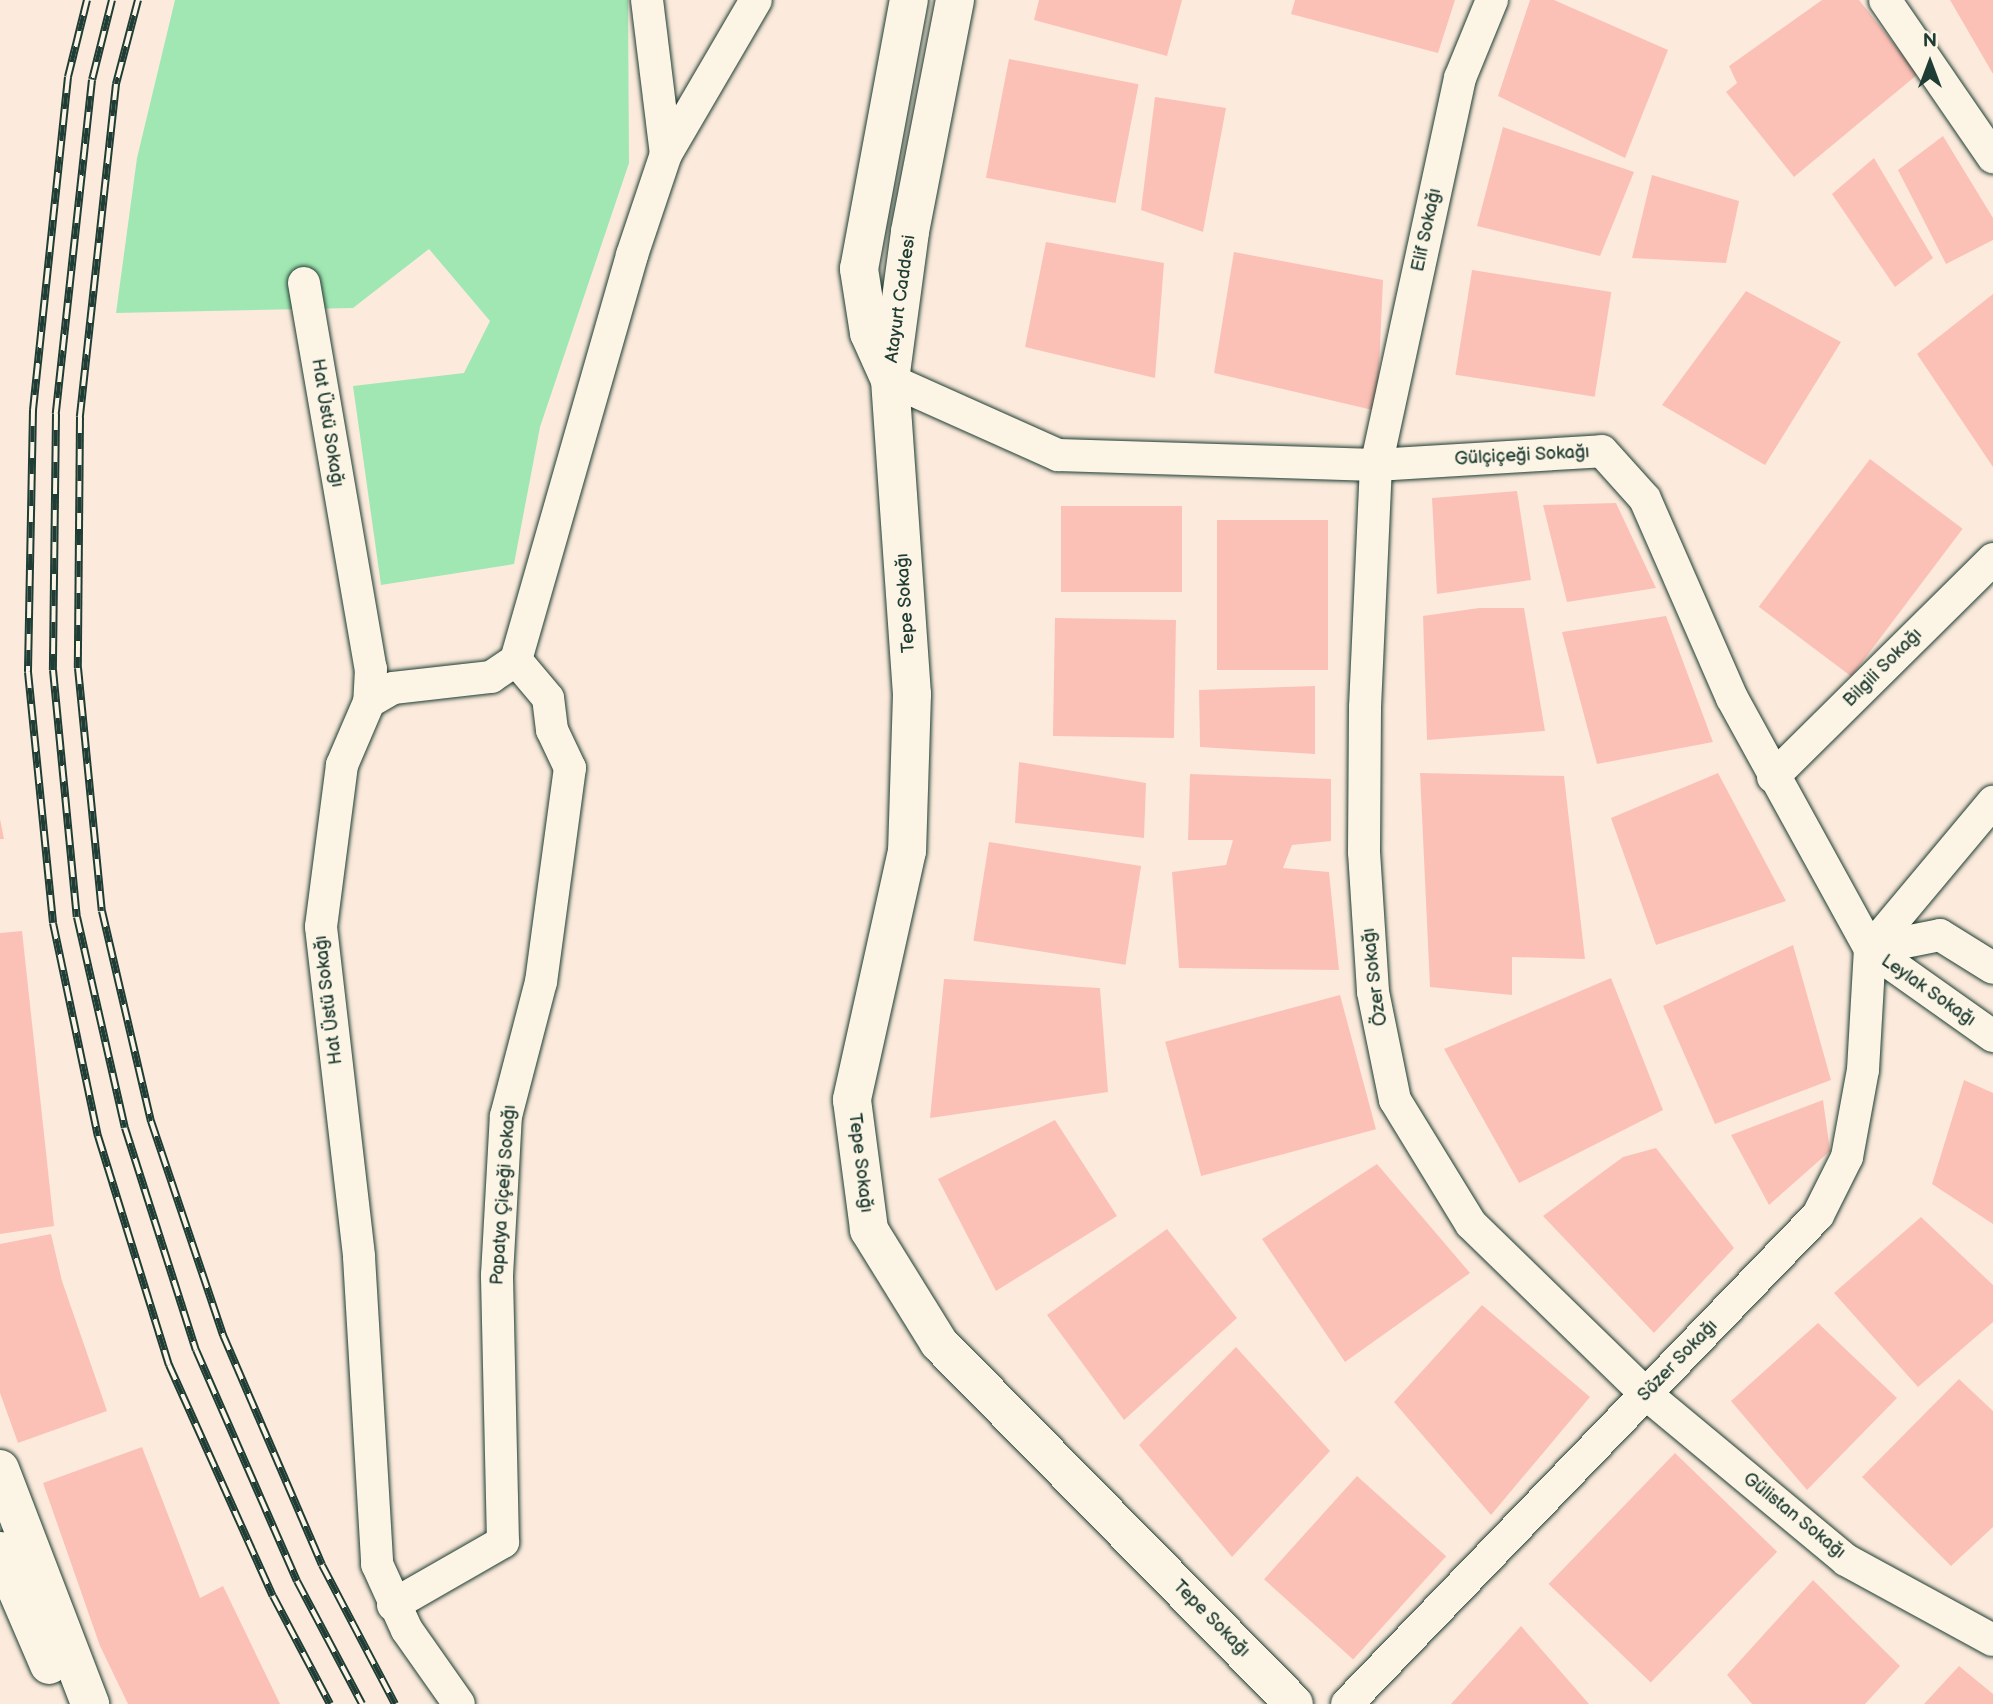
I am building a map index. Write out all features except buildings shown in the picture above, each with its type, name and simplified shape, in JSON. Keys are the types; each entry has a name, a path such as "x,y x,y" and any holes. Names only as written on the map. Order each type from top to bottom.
{"main road":[{"name":"Atayurt Caddesi","path":"890,380 869,333 859,269 909,0"},
{"name":"Atayurt Caddesi","path":"890,380 910,232 955,0"},
{"name":"Tepe Sokağı","path":"890,380 912,694 907,851 852,1100 869,1230 939,1343 1294,1704"},
{"path":"0,1469 90,1704"},
{"path":"2,1563 68,1704"}],"street":[{"path":"647,0 666,154"},
{"path":"369,702 393,688 491,677 516,660 632,254 666,154 756,0"},
{"name":"Elif Sokağı","path":"1376,465 1460,78 1492,0"},
{"path":"1885,0 1993,157"},
{"name":"Hat Üstü Sokağı","path":"304,283 371,669 369,702 342,765 321,927 359,1256 377,1564 393,1605 459,1704"},
{"name":"Gülçiçeği Sokağı","path":"890,380 1058,456 1376,465 1602,452 1645,499 1732,698 1870,949"},
{"name":"Özer Sokağı","path":"1376,465 1365,708 1364,852 1373,992 1395,1100 1471,1224 1646,1394"},
{"name":"Bilgili Sokağı","path":"1773,776 1993,559"},
{"name":"Papatya Çiçeği Sokağı","path":"393,1605 503,1542 497,1275 506,1116 541,982 570,768 552,730 548,698 516,660"},
{"path":"1870,949 1993,802"},
{"name":"Leylak Sokağı","path":"1870,949 1940,935 1993,968"},
{"name":"Sözer Sokağı","path":"1347,1704 1818,1215 1847,1157 1863,1070 1870,949"},
{"name":"Leylak Sokağı","path":"1870,949 1993,1036"},
{"name":"Gülistan Sokağı","path":"1646,1394 1846,1560 1993,1640"}],"green space":[{"path":"175,0 628,0 629,163 540,427 514,564 381,585 353,386 464,373 490,321 429,249 353,308 116,313 137,158"}],"railway":[{"path":"87,0 68,77 33,410 28,672 53,923 98,1136 169,1365 273,1596 330,1704"},
{"path":"112,0 92,80 56,414 53,670 77,917 125,1128 196,1350 297,1581 362,1704"},
{"path":"138,0 116,84 80,417 78,668 102,911 151,1121 223,1335 322,1565 395,1704"}]}
